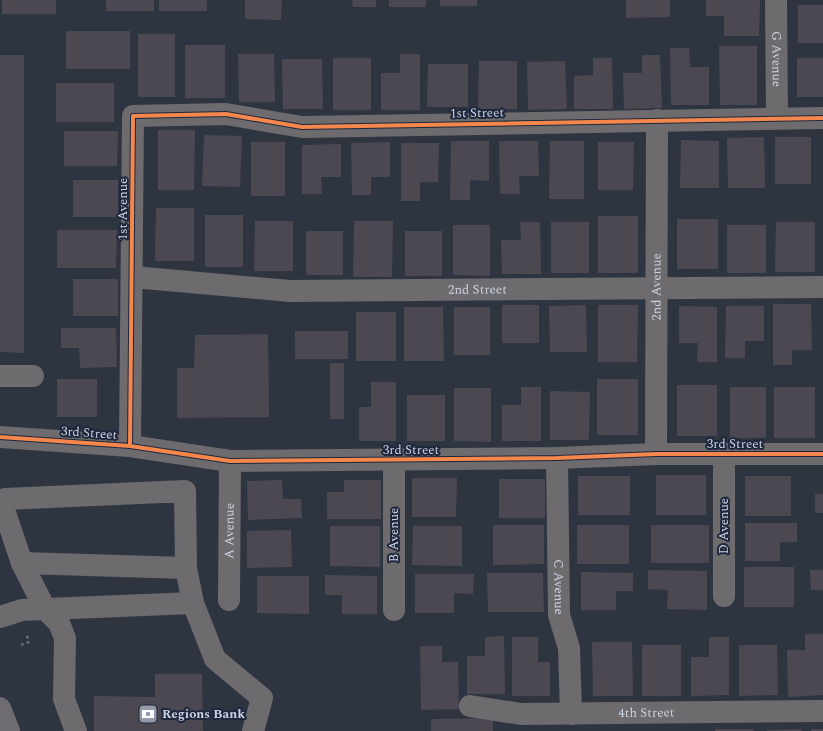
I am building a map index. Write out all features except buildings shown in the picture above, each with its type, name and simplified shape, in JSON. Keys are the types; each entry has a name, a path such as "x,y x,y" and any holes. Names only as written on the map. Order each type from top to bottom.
{"main road":[{"path":"0,708 9,731"}],"street":[{"name":"G Avenue","path":"776,0 777,118"},
{"name":"1st Street","path":"133,116 226,114 302,127 823,118"},
{"name":"1st Avenue","path":"130,446 133,277 133,116"},
{"name":"2nd Avenue","path":"656,454 657,120"},
{"name":"2nd Street","path":"133,277 290,291 823,287"},
{"path":"0,376 33,376"},
{"name":"3rd Street","path":"0,437 130,446 230,461 557,458 656,454 823,454"},
{"name":"D Avenue","path":"724,455 724,596"},
{"name":"C Avenue","path":"557,458 559,615 569,648 570,714"},
{"name":"B Avenue","path":"394,460 394,610"},
{"name":"A Avenue","path":"229,600 230,461"},
{"path":"76,731 64,699 65,638 59,623 45,609 22,562 2,504 2,501 5,499 182,490 186,493 186,568 193,603 215,659 262,698 253,731"},
{"path":"22,562 186,568"},
{"path":"0,617 22,610 193,603"},
{"name":"4th Street","path":"470,706 521,714 823,711"}],"path":[{"path":"21,645 29,642"}],"cycle path":[{"path":"130,446 133,116 226,114 302,127 823,118"},
{"path":"0,437 130,446 230,461 557,458 656,454 823,454"}],"place":[{"name":"Regions Bank","path":"148,714"}]}
